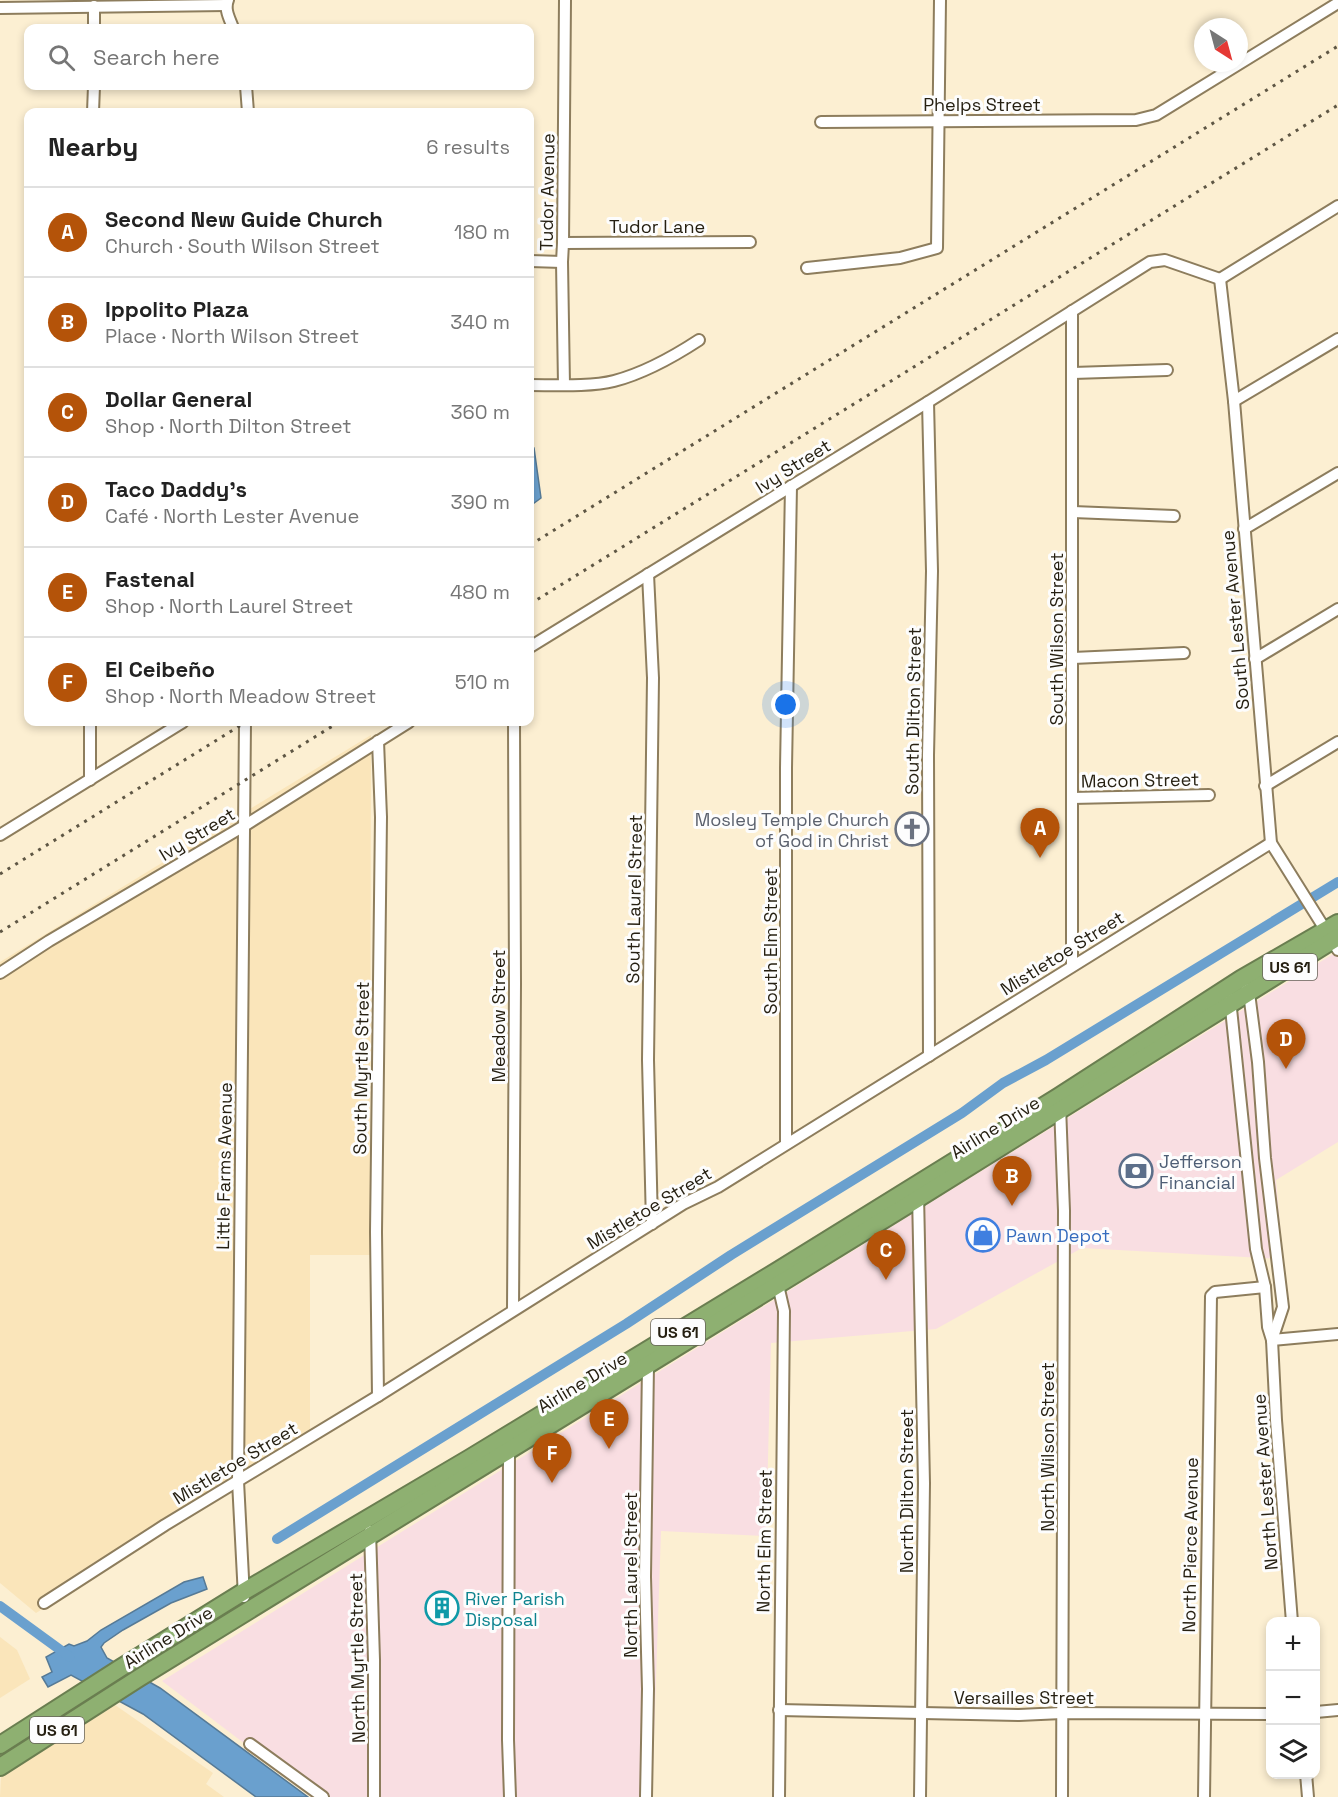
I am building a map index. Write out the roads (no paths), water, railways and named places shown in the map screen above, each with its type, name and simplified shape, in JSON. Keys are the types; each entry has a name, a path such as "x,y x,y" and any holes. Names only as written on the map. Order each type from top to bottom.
{"highway":[{"name":"Airline Drive","path":"1,1767 248,1611 369,1527 918,1192 1332,933"},
{"name":"Airline Drive","path":"644,1359 778,1285 918,1192"},
{"name":"Airline Drive","path":"0,1745 122,1666 243,1592 369,1527"}],"street":[{"name":"Tudor Avenue","path":"564,385 562,262 565,0"},
{"path":"807,268 900,258 937,248 940,0"},
{"path":"0,8 227,2 226,12 232,24"},
{"name":"Phelps Street","path":"821,122 1136,120 1156,115 1338,3"},
{"path":"94,6 94,24"},
{"path":"93,108 94,90"},
{"path":"246,90 248,108"},
{"path":"1220,279 1338,206"},
{"name":"Tudor Lane","path":"563,243 750,242"},
{"name":"Ivy Street","path":"534,644 1150,262 1165,260 1220,279"},
{"path":"534,261 562,262"},
{"name":"South Lester Avenue","path":"1220,279 1234,401 1271,843 1332,933"},
{"name":"South Wilson Street","path":"1072,311 1072,966"},
{"path":"1234,401 1338,339"},
{"path":"534,385 612,382 642,372 699,340"},
{"path":"1073,373 1167,370"},
{"name":"South Dilton Street","path":"927,402 932,571 928,755 929,1056"},
{"path":"1244,529 1338,473"},
{"name":"South Elm Street","path":"786,1144 786,768 791,486"},
{"path":"1073,512 1174,516"},
{"name":"South Laurel Street","path":"648,574 653,678 648,1060 652,1224"},
{"path":"1255,659 1338,609"},
{"path":"1073,658 1184,653"},
{"path":"90,726 90,780"},
{"path":"0,835 177,726"},
{"name":"Little Farms Avenue","path":"245,726 238,1481 243,1592 248,1611"},
{"name":"Ivy Street","path":"0,973 49,941 244,826 402,726"},
{"name":"Meadow Street","path":"513,1310 514,726"},
{"name":"South Myrtle Street","path":"378,741 381,817 376,1232 378,1396"},
{"path":"1265,786 1338,742"},
{"name":"Macon Street","path":"1072,798 1209,795"},
{"name":"Mistletoe Street","path":"44,1603 683,1204 718,1187 1271,843"},
{"name":"North Lester Avenue","path":"1237,991 1258,1062 1264,1145 1283,1307 1272,1340"},
{"name":"North Lester Avenue","path":"1237,991 1240,1094 1256,1249 1272,1340 1292,1617"},
{"path":"1240,1094 1261,1094"},
{"name":"North Wilson Street","path":"1059,1103 1064,1211 1062,1797"},
{"path":"1246,1147 1264,1145"},
{"name":"North Dilton Street","path":"918,1192 924,1483 920,1797"},
{"name":"North Elm Street","path":"778,1285 784,1311 779,1797"},
{"name":"North Pierce Avenue","path":"1204,1797 1211,1296 1215,1292 1264,1287"},
{"path":"1272,1340 1338,1334"},
{"name":"North Laurel Street","path":"644,1359 648,1689 646,1797"},
{"path":"506,1444 510,1797"},
{"name":"North Myrtle Street","path":"369,1527 374,1660 374,1797"},
{"name":"Versailles Street","path":"779,1710 1019,1715 1062,1713 1266,1714"},
{"path":"1320,1712 1338,1710"},
{"path":"250,1744 323,1797"},
{"path":"1306,1779 1308,1797"}],"water":[{"path":"534,448 541,498 534,503"},
{"path":"203,1577 207,1589 171,1603 123,1630 101,1647 107,1658 160,1688 308,1797 256,1797 143,1714 71,1675 48,1687 42,1677 52,1672 46,1657 69,1644 74,1646 87,1641 101,1630 184,1582"}],"waterway":[{"path":"277,1539 962,1113 1003,1083 1046,1060 1338,882"},
{"path":"0,1606 70,1657"}],"railway":[{"path":"534,543 1338,46"},
{"path":"534,602 1338,105"},
{"path":"0,874 240,726"},
{"path":"0,932 333,726"}],"place":[{"name":"Mosley Temple Church of God in Christ","path":"912,829"},
{"name":"Second New Guide Church","path":"1040,858"},
{"name":"Taco Daddy's","path":"1286,1069"},
{"name":"Jefferson Financial","path":"1136,1171"},
{"name":"Ippolito Plaza","path":"1012,1206"},
{"name":"Pawn Depot","path":"983,1235"},
{"name":"Dollar General","path":"886,1280"},
{"name":"Fastenal","path":"609,1449"},
{"name":"El Ceibeño","path":"552,1483"},
{"name":"River Parish Disposal","path":"442,1608"}]}
